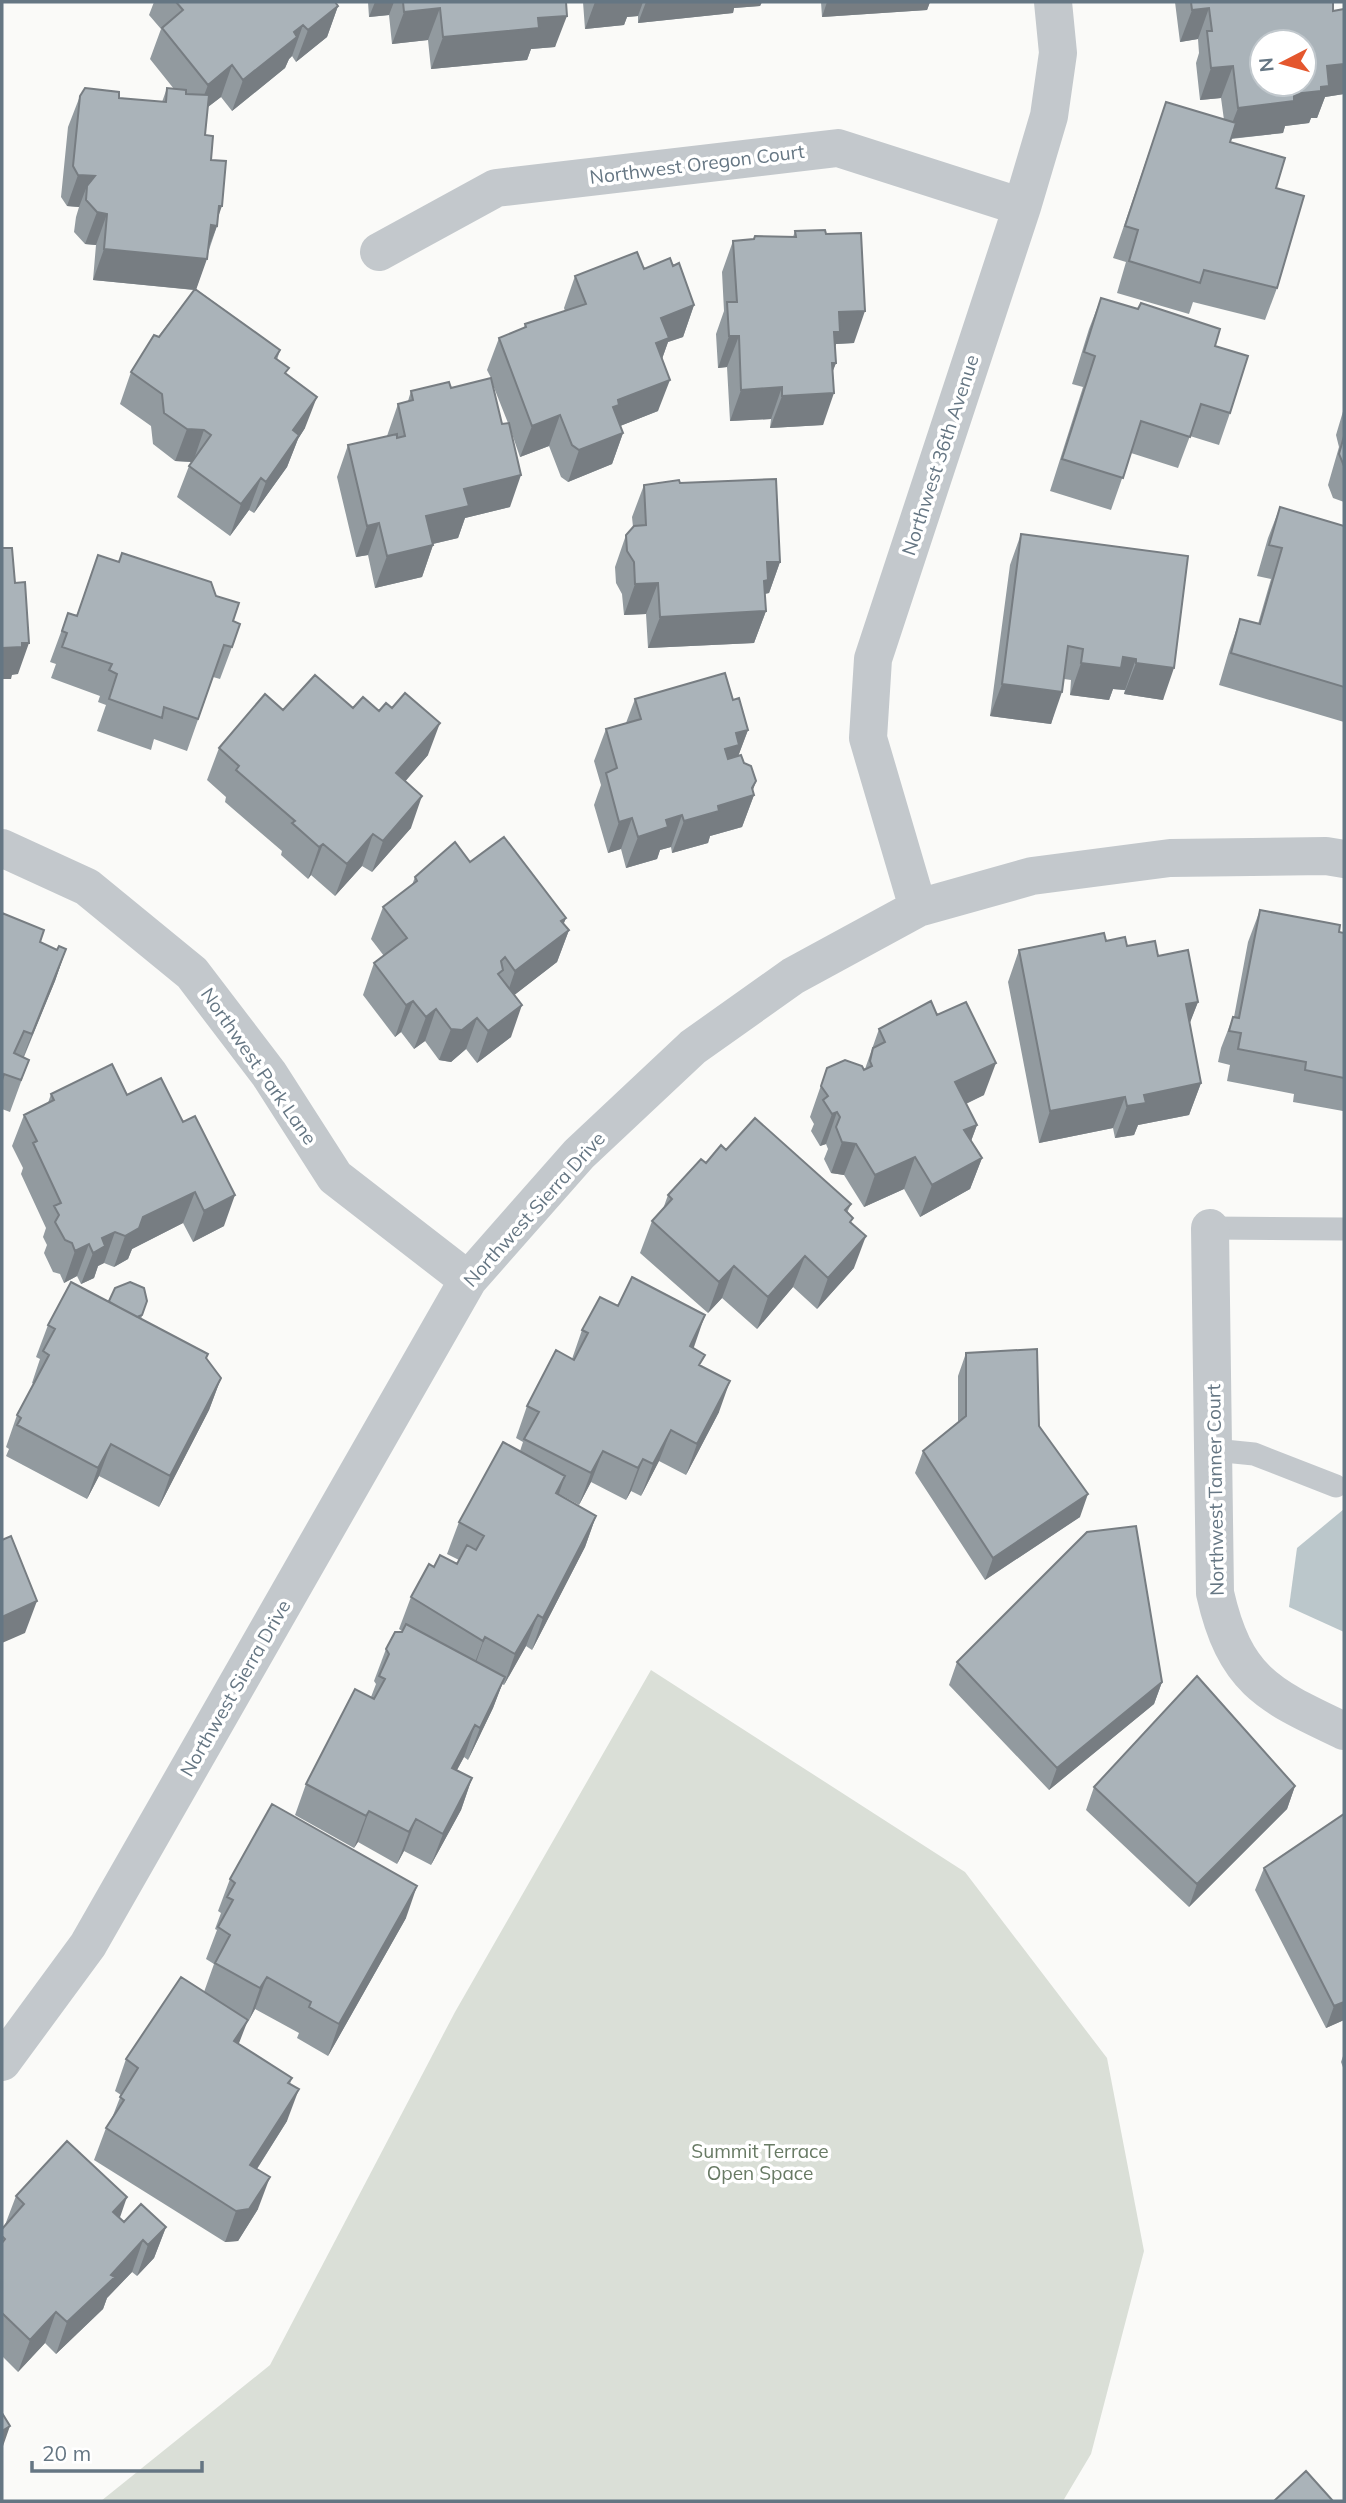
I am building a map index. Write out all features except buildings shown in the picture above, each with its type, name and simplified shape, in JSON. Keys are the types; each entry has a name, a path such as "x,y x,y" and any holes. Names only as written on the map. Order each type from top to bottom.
{"street":[{"name":"Northwest 36th Avenue","path":"918,908 868,738 873,659 1022,207 1049,116 1058,53 1053,2"},
{"name":"Northwest Oregon Court","path":"379,252 496,188 838,148 1022,207"},
{"name":"Northwest Park Lane","path":"2,848 87,887 192,973 269,1074 335,1177 468,1280"},
{"name":"Northwest Sierra Drive","path":"2,2062 88,1945 468,1280 579,1154 693,1047 793,976 918,908 1032,876 1170,858 1326,856 1344,859"},
{"name":"Northwest Tanner Court","path":"1210,1228 1215,1593 1224,1633 1244,1668 1273,1696 1344,1731"}],"lane":[{"path":"1210,1228 1344,1229"},
{"path":"1214,1450 1254,1454 1336,1486"}],"green space":[{"name":"Summit Terrace Open Space","path":"651,1670 965,1872 1107,2058 1144,2251 1091,2454 1063,2501 101,2501 270,2365 455,2012"}],"shaded area":[{"path":"1344,1509 1344,1632 1289,1607 1297,1548"}]}
